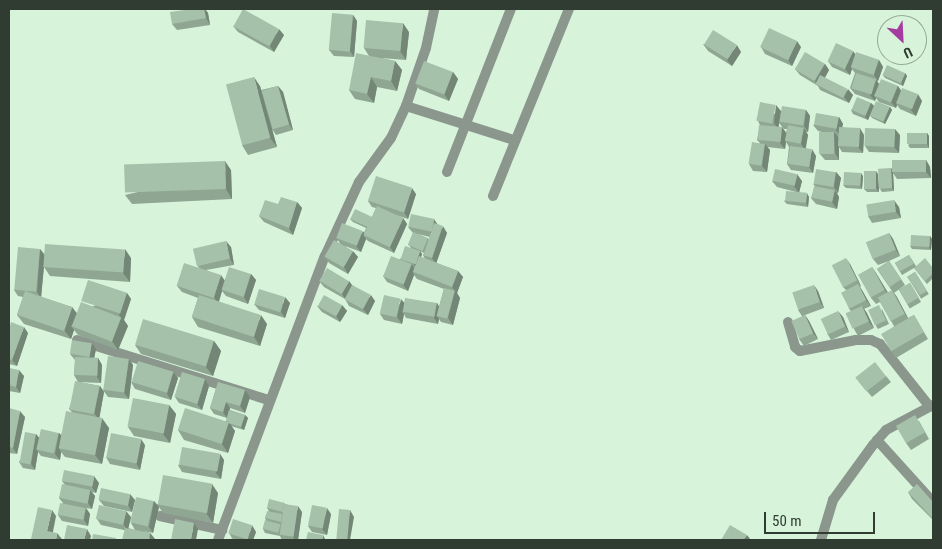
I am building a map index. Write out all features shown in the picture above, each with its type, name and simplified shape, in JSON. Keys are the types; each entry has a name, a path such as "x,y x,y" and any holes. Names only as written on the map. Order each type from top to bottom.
{"street":[{"path":"160,516 220,535 269,400 325,256 359,182 391,138 406,106 425,54 434,9"},
{"path":"447,172 464,124 511,9"},
{"path":"493,196 514,140 569,9"},
{"path":"406,106 514,140"},
{"path":"788,322 795,347 800,351 856,340 870,340 880,344 932,406 896,424 877,440 839,488 821,540"},
{"path":"77,340 269,400"},
{"path":"877,440 933,502"}],"building":[{"path":"204,9 206,18 172,24 170,12"},
{"path":"243,9 279,29 269,46 233,26"},
{"path":"332,13 353,15 350,52 329,50"},
{"path":"366,20 403,23 400,51 364,48"},
{"path":"769,28 797,41 788,60 760,47"},
{"path":"713,30 737,45 728,59 704,44"},
{"path":"836,43 853,51 845,69 828,61"},
{"path":"805,52 825,64 814,81 795,69"},
{"path":"856,52 877,59 873,75 851,67"},
{"path":"356,53 395,61 391,81 371,77 367,94 349,90"},
{"path":"424,61 453,72 444,95 415,83"},
{"path":"887,65 905,73 901,83 883,75"},
{"path":"856,73 876,79 871,94 851,88"},
{"path":"820,75 848,89 843,98 815,84"},
{"path":"254,77 270,138 242,145 226,85"},
{"path":"881,79 898,86 891,102 874,96"},
{"path":"278,86 289,124 273,129 262,91"},
{"path":"902,88 918,94 912,109 896,103"},
{"path":"857,97 871,103 865,116 852,110"},
{"path":"876,101 890,107 884,122 870,116"},
{"path":"760,102 776,105 772,124 756,121"},
{"path":"782,106 806,110 803,126 779,122"},
{"path":"816,113 839,117 837,129 814,125"},
{"path":"759,125 782,127 781,142 758,140"},
{"path":"788,125 804,128 801,144 785,141"},
{"path":"839,127 860,128 859,147 838,146"},
{"path":"865,128 895,129 894,147 864,146"},
{"path":"819,132 834,132 834,154 819,154"},
{"path":"907,133 927,133 927,144 907,144"},
{"path":"752,142 765,144 761,166 749,164"},
{"path":"790,146 812,149 809,167 787,164"},
{"path":"892,160 926,160 926,172 892,172"},
{"path":"225,161 226,189 125,193 124,165"},
{"path":"891,168 892,188 879,189 878,169"},
{"path":"775,169 797,174 795,186 772,181"},
{"path":"816,169 836,172 833,187 814,184"},
{"path":"864,171 876,171 876,189 864,189"},
{"path":"844,172 861,173 860,186 843,185"},
{"path":"376,176 412,188 404,212 368,201"},
{"path":"814,186 835,190 832,202 812,198"},
{"path":"786,191 807,193 806,203 785,201"},
{"path":"281,197 297,202 289,228 259,216 265,200 278,204"},
{"path":"894,200 896,212 868,216 866,204"},
{"path":"377,206 403,218 390,247 363,235"},
{"path":"355,209 372,217 368,227 350,219"},
{"path":"411,214 434,219 432,232 408,227"},
{"path":"342,223 363,231 357,246 336,238"},
{"path":"434,223 443,226 432,258 423,255"},
{"path":"413,232 428,238 423,251 408,245"},
{"path":"889,233 896,250 873,259 866,242"},
{"path":"911,235 930,236 929,247 910,246"},
{"path":"334,240 353,251 344,267 324,256"},
{"path":"226,241 230,259 197,266 193,249"},
{"path":"45,244 125,250 123,273 43,267"},
{"path":"405,246 420,251 416,264 401,259"},
{"path":"18,247 40,249 36,292 14,290"},
{"path":"909,255 914,264 900,272 895,263"},
{"path":"391,256 412,264 404,284 383,277"},
{"path":"419,256 458,271 452,287 413,272"},
{"path":"846,258 857,280 843,288 832,265"},
{"path":"925,258 933,268 933,273 925,281 914,268"},
{"path":"889,261 901,279 890,287 877,269"},
{"path":"184,263 221,275 214,298 177,286"},
{"path":"229,267 251,274 243,297 222,290"},
{"path":"872,267 885,290 871,297 858,275"},
{"path":"327,268 349,281 342,294 319,281"},
{"path":"915,272 927,291 920,295 907,277"},
{"path":"88,280 127,293 120,314 81,301"},
{"path":"910,283 919,298 908,304 899,290"},
{"path":"858,284 866,300 849,309 841,293"},
{"path":"352,285 371,295 363,309 344,299"},
{"path":"814,285 820,302 798,310 792,292"},
{"path":"444,288 455,291 447,319 436,316"},
{"path":"259,289 285,297 280,312 254,304"},
{"path":"892,290 905,314 891,321 878,298"},
{"path":"25,291 72,307 64,331 17,315"},
{"path":"199,295 261,315 254,337 192,317"},
{"path":"324,295 342,305 336,317 318,306"},
{"path":"384,295 401,299 396,317 380,314"},
{"path":"405,298 437,303 434,317 403,312"},
{"path":"81,302 121,317 112,342 72,326"},
{"path":"879,305 886,321 875,325 868,310"},
{"path":"862,306 869,322 852,329 846,313"},
{"path":"838,311 845,326 828,334 821,319"},
{"path":"805,315 813,333 799,339 791,321"},
{"path":"914,315 924,332 891,351 881,334"},
{"path":"143,319 214,341 206,366 135,345"},
{"path":"11,322 24,327 12,360 9,359 9,330"},
{"path":"72,340 92,343 90,357 70,354"},
{"path":"108,356 129,359 124,393 103,390"},
{"path":"75,357 98,358 97,376 74,375"},
{"path":"138,361 173,372 167,393 132,382"},
{"path":"875,362 886,376 866,392 855,377"},
{"path":"9,368 19,370 16,387 9,385"},
{"path":"182,372 205,379 197,404 174,397"},
{"path":"75,381 100,386 94,414 69,409"},
{"path":"218,382 245,390 240,406 226,402 223,412 210,408"},
{"path":"133,398 169,405 164,434 127,426"},
{"path":"9,408 20,411 13,448 9,447"},
{"path":"185,408 229,422 222,444 178,430"},
{"path":"229,410 245,415 241,427 226,421"},
{"path":"66,411 102,418 95,455 59,448"},
{"path":"915,415 925,432 906,443 896,426"},
{"path":"41,429 59,433 54,454 36,449"},
{"path":"25,432 36,434 30,464 20,463"},
{"path":"111,433 141,439 137,463 106,458"},
{"path":"182,447 220,454 217,471 179,465"},
{"path":"64,470 94,476 92,487 62,481"},
{"path":"163,475 212,484 207,513 158,505"},
{"path":"62,484 90,490 87,504 59,498"},
{"path":"917,484 933,502 932,518 908,492"},
{"path":"101,488 130,494 128,506 99,500"},
{"path":"136,497 154,501 148,526 130,522"},
{"path":"269,499 285,503 283,512 267,508"},
{"path":"60,503 86,508 83,520 58,515"},
{"path":"284,504 298,506 294,537 280,535"},
{"path":"99,505 126,511 123,525 96,519"},
{"path":"312,505 327,508 323,528 308,526"},
{"path":"38,507 52,510 47,531 57,533 56,540 31,539"},
{"path":"339,509 350,510 347,540 336,540"},
{"path":"267,511 282,514 281,522 265,518"},
{"path":"175,519 194,523 191,539 199,540 171,540"},
{"path":"233,519 252,525 247,539 228,533"},
{"path":"265,520 280,524 278,533 263,529"},
{"path":"67,525 87,529 84,540 64,540"},
{"path":"730,525 747,535 743,540 721,540"},
{"path":"125,528 150,533 149,540 122,540"},
{"path":"308,532 323,535 322,540 306,540"},
{"path":"93,534 116,538 116,540 92,540"}]}
